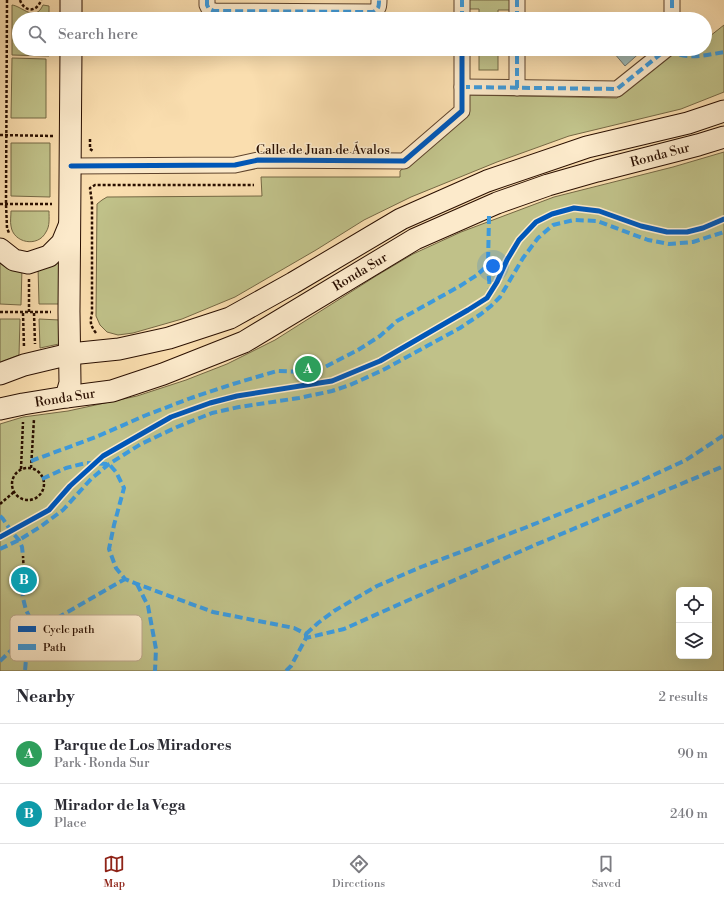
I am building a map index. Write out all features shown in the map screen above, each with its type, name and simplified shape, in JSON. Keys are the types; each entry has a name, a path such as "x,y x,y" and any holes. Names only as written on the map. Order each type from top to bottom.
{"main road":[{"path":"71,0 71,12"},
{"path":"5,242 14,260 28,263 49,256 62,243 64,212 71,166 59,138 70,56"},
{"name":"Ronda Sur","path":"0,374 24,365 70,354 119,349 169,338 230,318 293,283 401,219 487,181 587,147 688,123 724,111"},
{"name":"Ronda Sur","path":"0,409 66,397 112,391 163,374 244,342 415,239 497,203 548,185 724,137"},
{"path":"64,212 70,354 70,383 66,397"}],"street":[{"path":"207,0 209,9 214,11 373,12 379,7 379,0"},
{"path":"462,0 462,12"},
{"path":"517,0 517,12"},
{"path":"672,0 672,12"},
{"name":"Calle de Juan de Ávalos","path":"71,166 235,165 258,160 404,161 462,111 462,56"},
{"path":"516,88 517,56"},
{"path":"462,87 617,89 658,56"}],"path":[{"path":"5,242 7,228 7,0"},
{"path":"20,0 21,4 25,8 31,9 36,8 41,0"},
{"path":"0,136 59,138 90,136 90,149 95,154"},
{"path":"97,334 92,328 90,321 92,312 92,203 90,188 95,185 254,185"},
{"path":"0,204 54,204 64,212 92,203"},
{"path":"0,312 69,312"},
{"path":"31,468 40,474 43,488 39,495 32,499 24,499 19,497 14,492 12,479 21,469 31,468"},
{"path":"0,504 14,492"},
{"path":"22,556 24,574 22,588"}],"green space":[{"path":"466,0 511,0 511,10 479,12 479,9 466,9"},
{"path":"12,5 28,12 12,12"},
{"path":"43,5 49,6 49,12 37,12"},
{"path":"724,25 724,92 681,109 569,136 497,162 411,197 364,220 235,297 182,319 133,333 118,335 107,332 100,325 96,316 97,204 107,197 262,196 261,177 400,177 400,171 467,115 468,95 617,98 667,56 712,56 712,34"},
{"path":"479,56 498,56 498,70 479,70"},
{"path":"12,58 46,59 46,118 11,118"},
{"path":"11,143 50,143 50,197 11,196"},
{"path":"724,152 724,671 0,671 0,424 23,417 68,411 137,396 186,380 227,364 275,340 413,254 461,232 554,197 673,167"},
{"path":"11,211 49,211 49,225 46,232 42,237 32,242 21,240 13,232 11,224"},
{"path":"60,256 60,304 39,304 38,267"},
{"path":"0,257 22,268 21,305 0,304"},
{"path":"0,319 20,319 19,355 0,362"},
{"path":"39,319 60,320 59,344 40,348"}],"water":[{"path":"617,56 636,56 625,66"}],"marked path":[{"path":"207,0 209,9 214,11 373,12 378,7 379,0"},
{"path":"462,0 462,12"},
{"path":"517,0 517,12"},
{"path":"672,0 672,12"},
{"path":"712,54 724,52"},
{"path":"517,56 517,88"},
{"path":"462,87 617,89 658,56"},
{"path":"688,56 695,56"},
{"path":"695,56 703,56"},
{"path":"489,216 488,265 490,292"},
{"path":"0,549 19,540 63,510 91,479 109,464 141,444 212,413 239,407 299,398 332,391 350,385 383,370 460,328 481,314 500,297 523,258 538,238 553,225 574,220 597,221 648,240 669,244 693,242 724,232"},
{"path":"31,461 96,437 191,398 233,384 277,371 307,372 323,368 358,350 380,336 397,321 460,286 477,275 488,265"},
{"path":"306,634 334,611 377,586 421,567 527,527 634,484 686,460 724,435"},
{"path":"42,479 66,468 86,463 109,464 116,472 124,488 109,549 116,568 125,579 213,612 294,628 306,634 306,638"},
{"path":"286,671 291,666 306,638 344,629 535,545 724,466"},
{"path":"0,516 19,540 22,547 23,556"},
{"path":"63,615 125,579"},
{"path":"137,584 148,606 156,649 155,671"},
{"path":"22,588 23,598 28,615"},
{"path":"0,661 10,651"},
{"path":"25,671 26,661"}],"cycle path":[{"path":"71,166 235,165 258,160 404,161 462,111 462,56"},
{"path":"0,537 49,510 70,486 103,456 171,417 210,403 237,396 332,381 380,361 468,310 487,298 519,240 536,222 552,214 574,208 599,211 641,226 667,232 687,232 703,228 724,219"}],"place":[{"name":"Parque de Los Miradores","path":"308,369"},
{"name":"Mirador de la Vega","path":"24,580"}]}
